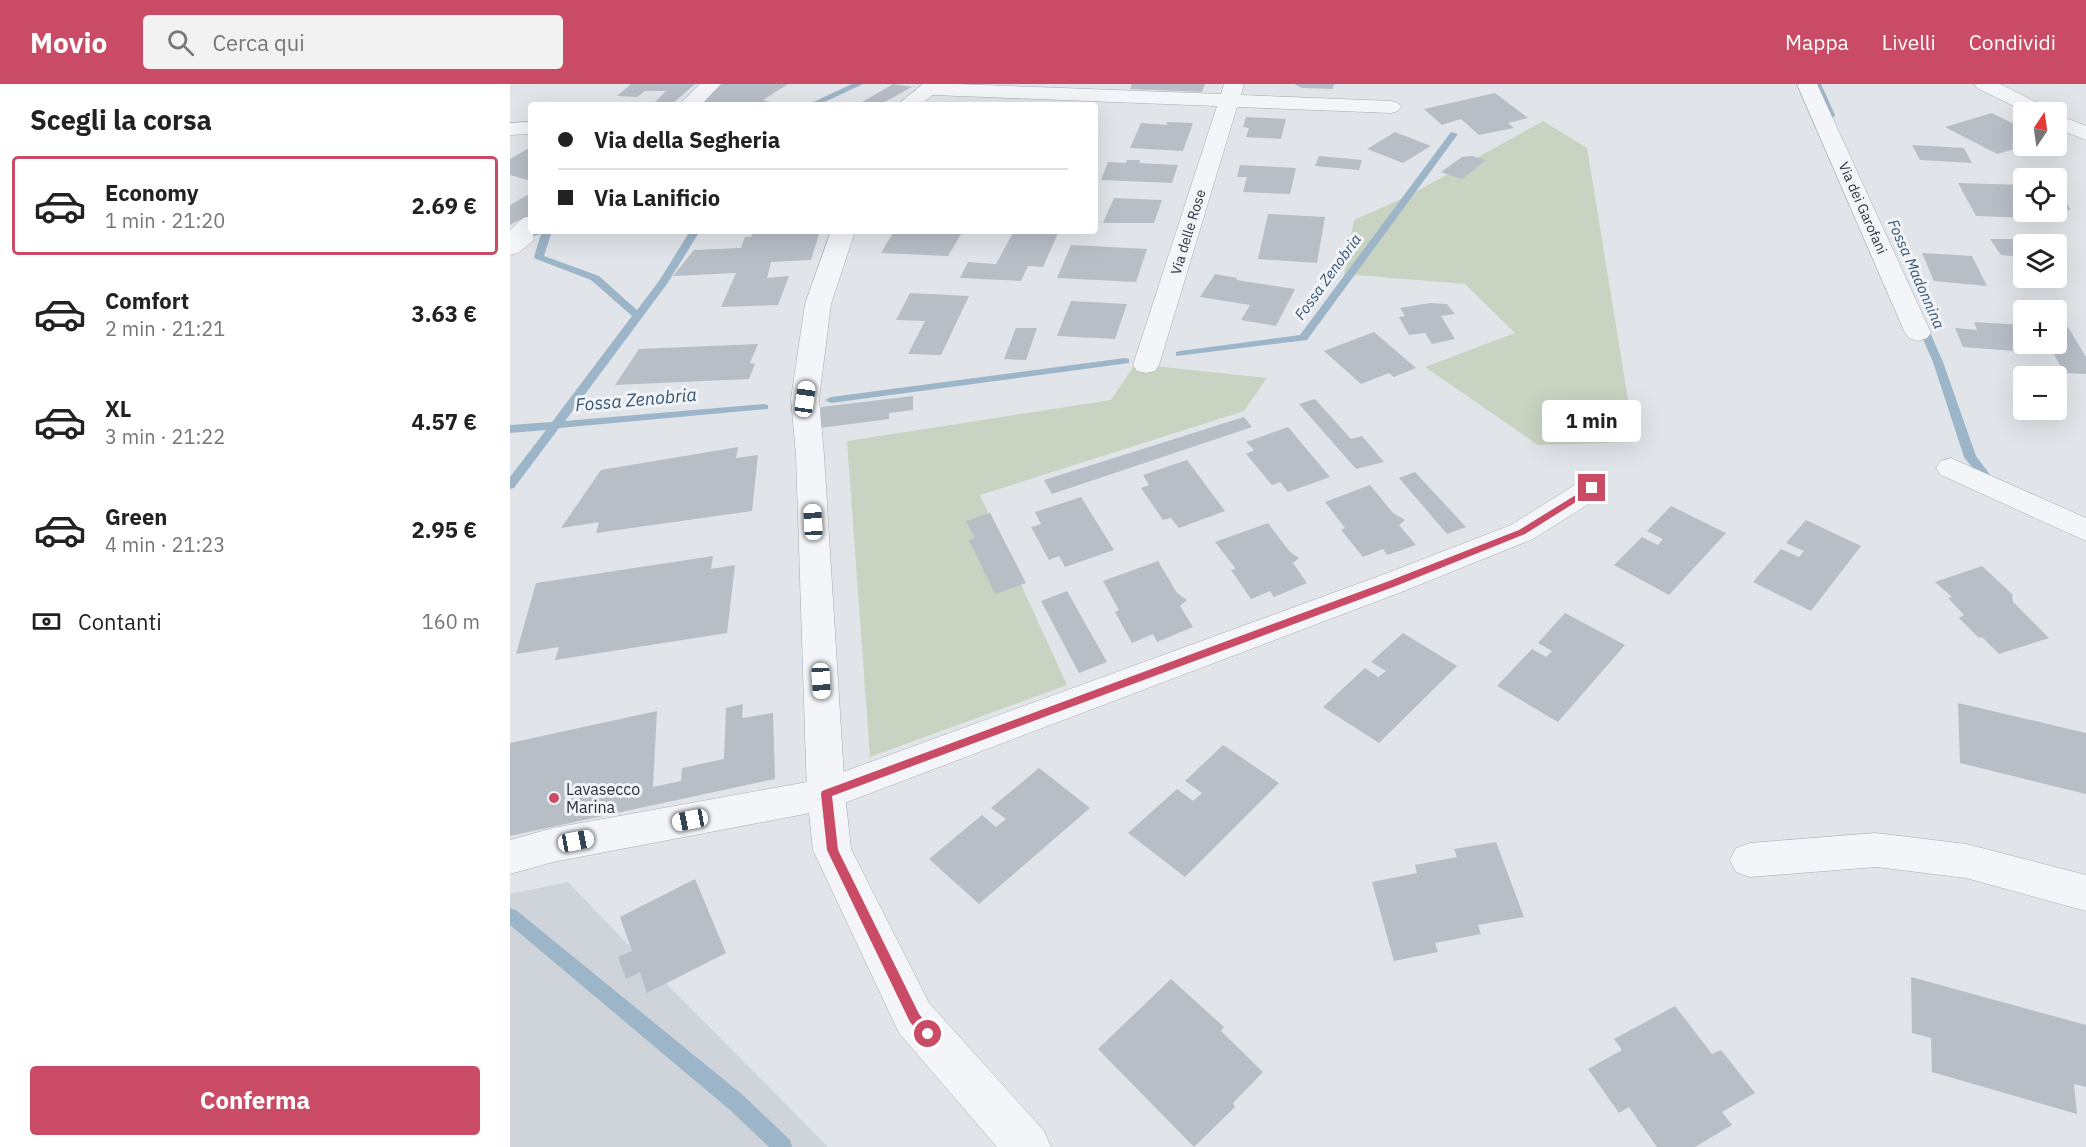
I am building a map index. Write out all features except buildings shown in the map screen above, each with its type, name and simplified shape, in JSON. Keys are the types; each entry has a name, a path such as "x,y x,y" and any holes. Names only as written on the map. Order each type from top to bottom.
{"street":[{"path":"692,102 711,84"},
{"name":"Via dei Garofani","path":"1807,84 1918,333"},
{"path":"1984,84 2021,102"},
{"path":"911,102 934,86 1232,92 1391,107"},
{"name":"Via delle Rose","path":"1146,365 1232,92"},
{"path":"2067,125 2086,134"},
{"path":"510,129 528,128"},
{"path":"510,248 522,240 521,231 528,225"},
{"path":"842,234 818,304 805,399 810,454 826,794 832,850 914,1018 1028,1147"},
{"path":"1952,468 2086,530"},
{"path":"510,856 554,845 826,794 1393,584 1522,532 1592,488"},
{"path":"1750,860 1876,850 1966,861 2086,893"}],"shaded area":[{"path":"568,882 828,1147 510,1147 510,894"}],"green space":[{"path":"1543,121 1587,148 1635,442 1538,445 1425,367 1515,333 1465,284 1344,274 1354,220 1410,195"},
{"path":"1135,364 1267,378 1244,411 980,495 1067,685 870,757 847,441 1111,400"}],"waterway":[{"path":"818,102 859,84"},
{"name":"Fossa Madonnina","path":"1817,84 1831,115"},
{"name":"Fossa Zenobria","path":"1180,354 1303,338 1454,134"},
{"path":"510,240 530,234"},
{"path":"546,234 539,257 595,278 638,316"},
{"path":"638,316 663,282 693,234"},
{"path":"555,425 638,316"},
{"name":"Fossa Madonnina","path":"1921,323 1938,362 1970,457 1985,476"},
{"name":"Fossa Zenobria","path":"831,400 1125,361"},
{"name":"Fossa Zenobria","path":"555,425 764,407"},
{"name":"Fossa Zenobria","path":"510,429 555,425"},
{"path":"510,485 555,425"},
{"path":"510,915 737,1103 783,1147"}],"place":[{"name":"Lavasecco Marina","path":"554,798"}],"route":[{"path":"928,1034 914,1018 832,850 826,794 1393,584 1522,532 1592,488"}]}
